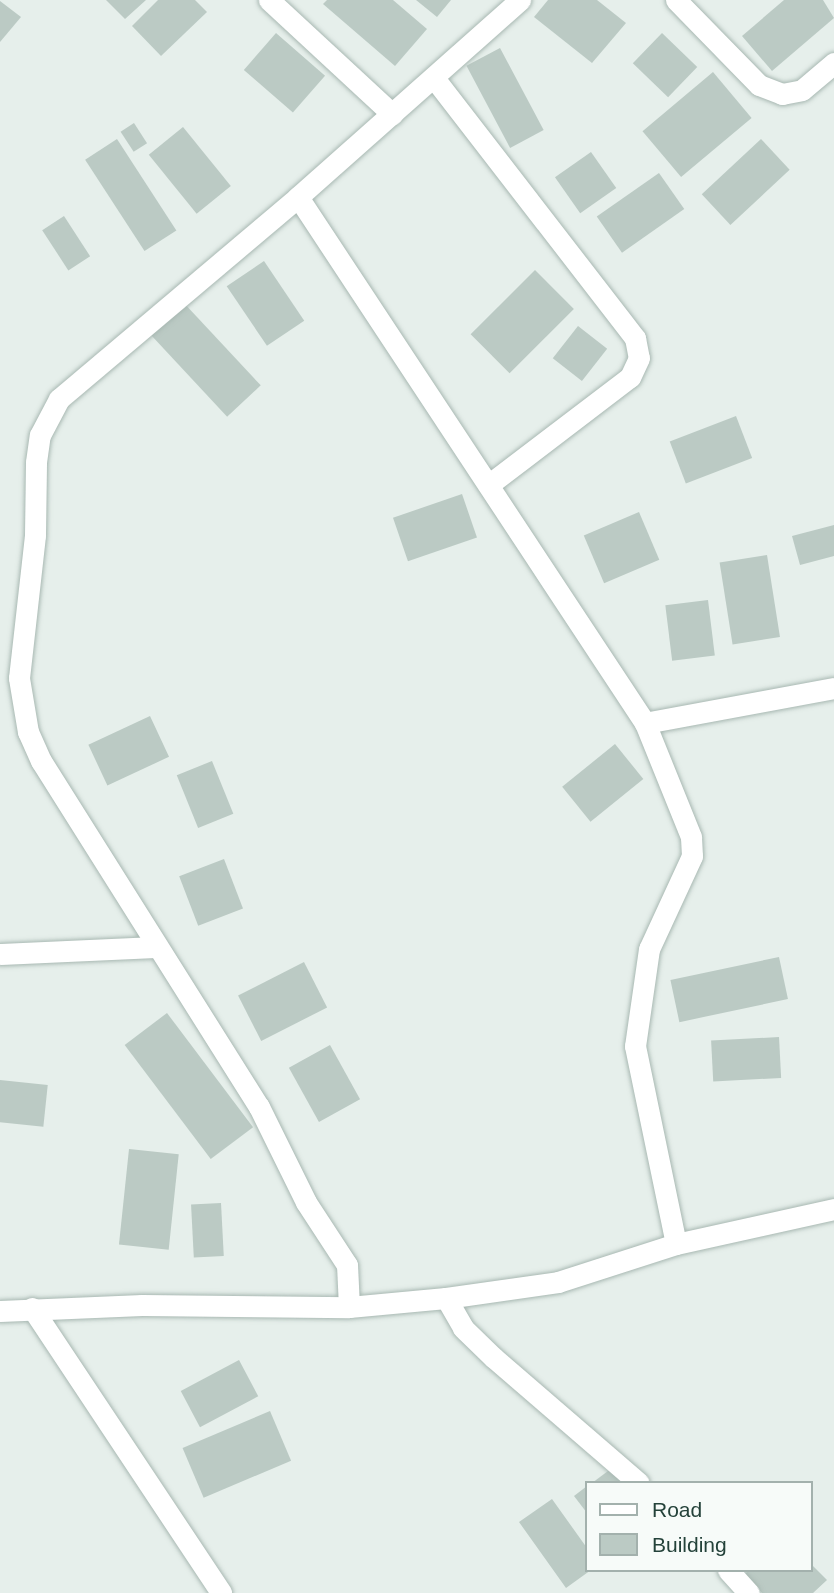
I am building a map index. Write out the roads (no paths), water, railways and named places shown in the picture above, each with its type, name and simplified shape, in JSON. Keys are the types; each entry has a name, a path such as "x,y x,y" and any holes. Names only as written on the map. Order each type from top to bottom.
{"street":[{"path":"269,0 392,114"},
{"path":"349,1307 347,1265 306,1202 259,1107 41,761 22,708 19,678 35,536 40,435 69,390 298,197 520,0"},
{"path":"676,0 759,85 782,94 802,90 834,63"},
{"path":"434,78 635,338 639,358 631,377 488,485"},
{"path":"298,197 645,723 691,847 692,856 649,949 635,1046 676,1244"},
{"path":"645,723 834,688"},
{"path":"0,954 156,947"},
{"path":"0,1311 32,1308 349,1307 446,1298 558,1282 676,1244 834,1209"},
{"path":"446,1298 463,1328 637,1481"},
{"path":"32,1308 221,1593"},
{"path":"730,1572 749,1593"}]}
